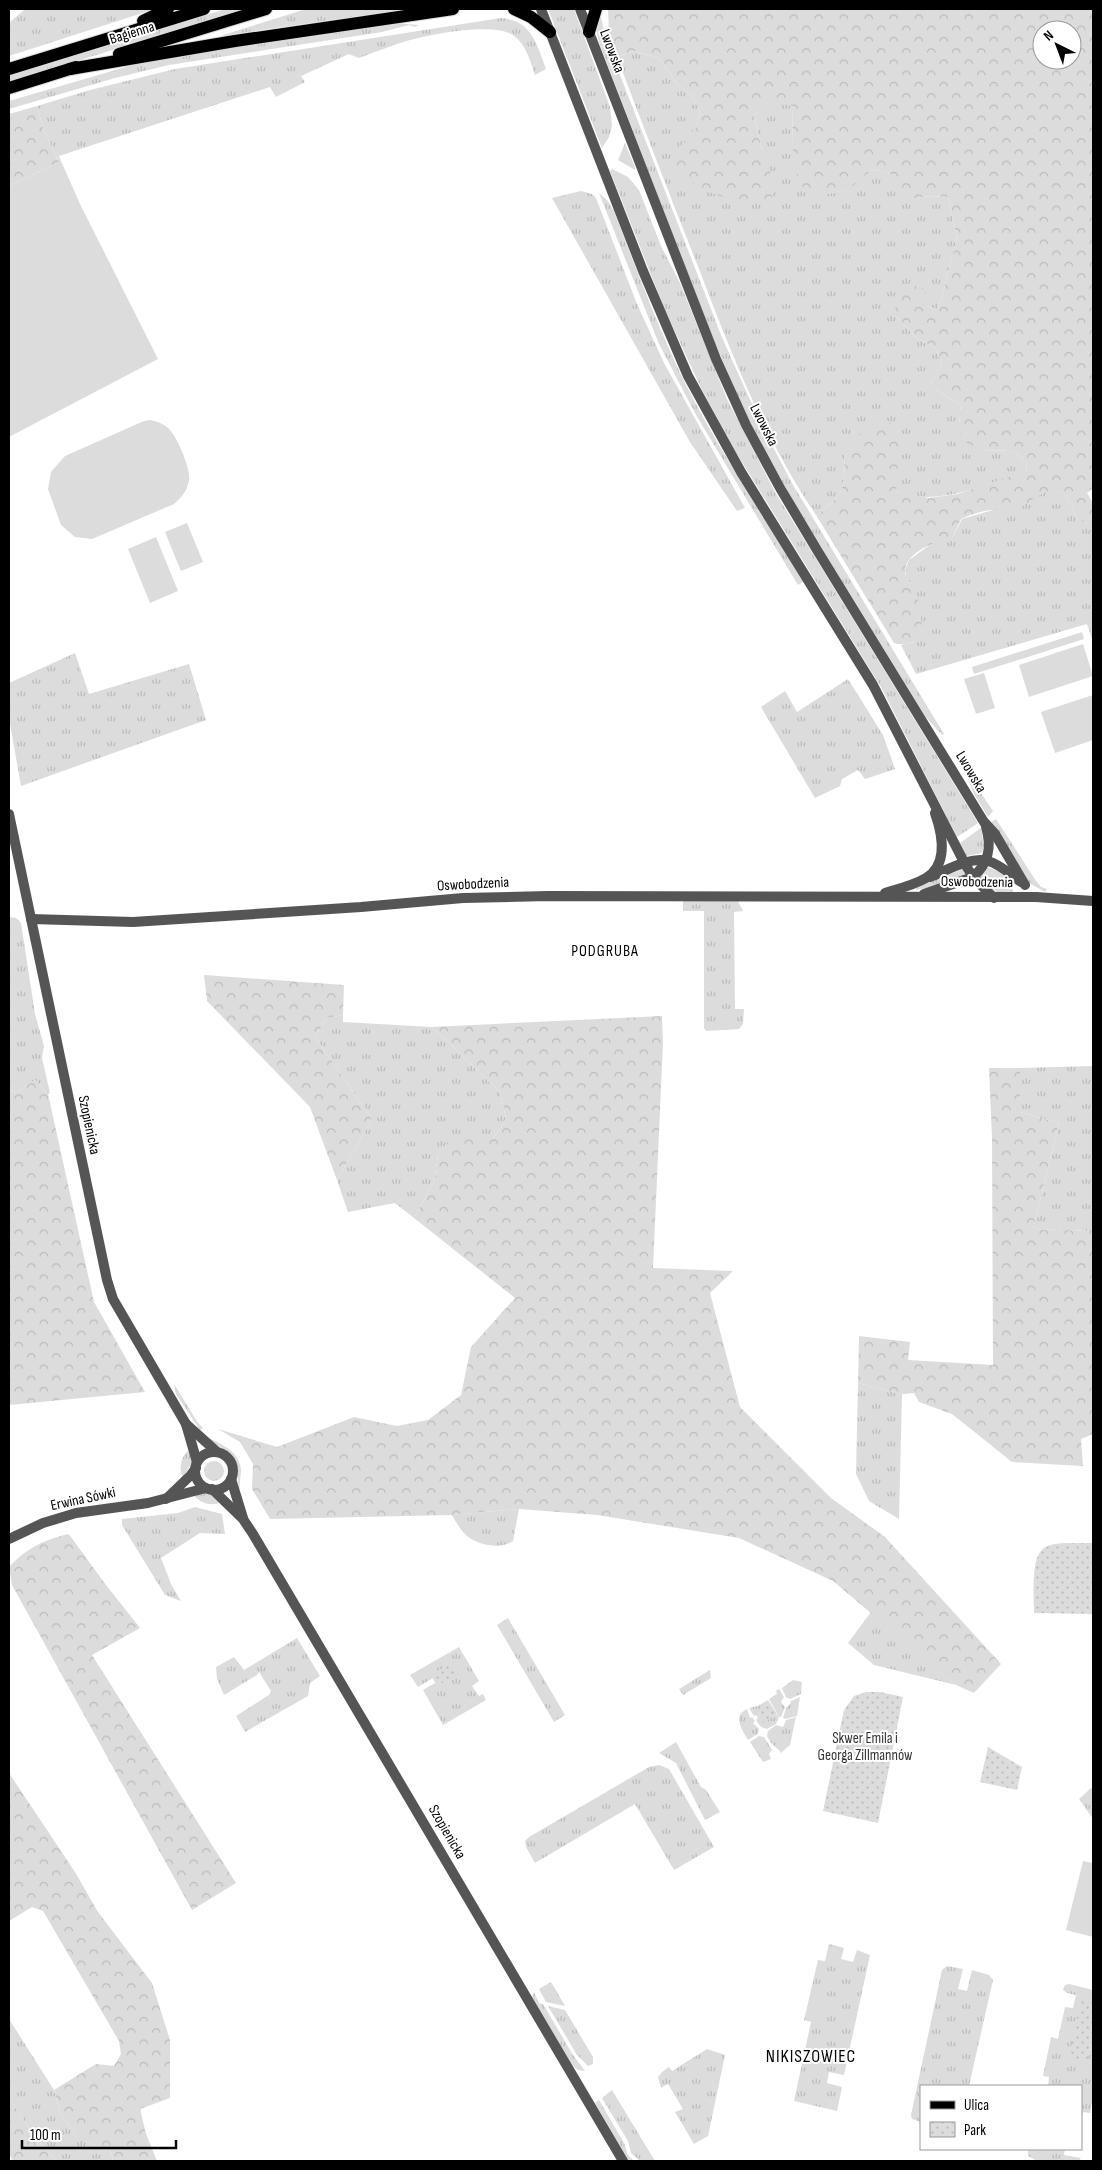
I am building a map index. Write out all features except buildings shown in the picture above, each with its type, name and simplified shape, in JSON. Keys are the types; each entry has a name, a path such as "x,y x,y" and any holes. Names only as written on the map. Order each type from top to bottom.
{"main road":[{"path":"102,40 168,9"},
{"name":"Bagienna","path":"9,69 204,9"},
{"name":"Bagienna","path":"9,88 266,9"},
{"path":"70,69 235,41 454,9"},
{"path":"514,9 531,17 550,32"},
{"path":"589,32 596,9"}],"street":[{"path":"541,9 658,307 692,384 741,472 873,685 965,864 973,877 994,898"},
{"name":"Lwowska","path":"580,9 716,359 746,425 803,527 985,824 995,834 1025,885"},
{"path":"878,896 926,878 936,869 943,845 930,798"},
{"name":"Szopienicka","path":"9,814 106,1280 113,1299 186,1424 197,1465"},
{"name":"Lwowska","path":"985,824 990,840 987,860"},
{"path":"973,877 987,860"},
{"name":"Oswobodzenia","path":"926,878 965,864 987,860 1005,870 1025,885 1036,897"},
{"name":"Oswobodzenia","path":"918,896 973,877"},
{"name":"Oswobodzenia","path":"30,919 133,922 360,907 463,898 558,896 1036,897 1093,901"},
{"name":"Szopienicka","path":"186,1424 218,1452"},
{"path":"218,1452 231,1462 233,1473 231,1479 224,1487 209,1489 198,1480 197,1465 206,1454 218,1452"},
{"name":"Erwina Sówki","path":"166,1498 191,1475 197,1465"},
{"name":"Szopienicka","path":"231,1479 243,1519 623,2161"},
{"name":"Szopienicka","path":"209,1489 243,1519"},
{"name":"Erwina Sówki","path":"9,1539 31,1528 76,1513 148,1503 209,1489"}],"green space":[{"path":"25,9 155,9 9,56 9,23"},
{"path":"226,9 245,9 9,82 9,76"},
{"path":"306,9 408,9 220,36"},
{"path":"548,9 574,9 610,107 612,126 609,137 602,148"},
{"path":"608,9 1093,9 1093,488 1087,493 1093,503 1093,522 1088,524 1077,519 1072,505 1063,492 1055,491 1043,493 1015,510 987,511 961,519 952,538 921,549 909,560 905,574 913,586 917,599 921,617 922,637 908,643 894,643 816,515 833,502 842,489 844,453 865,428 884,418 900,431 896,492 929,498 958,494 1027,471 1026,462 1014,451 981,450 961,440 959,423 961,405 938,391 931,383 942,363 935,348 918,339 895,316 896,298 913,285 925,289 926,306 937,309 957,238 948,197 929,196 912,199 891,190 897,176 873,169 849,189 828,194 799,186 792,145 793,107 772,99 754,116 762,150 775,187 770,201 731,200 703,190 676,171 677,150 695,129 700,112 692,95 677,84 659,58 634,51 617,57 609,33"},
{"path":"600,13 606,39 723,340 762,426 793,485 944,734 942,735 925,716 793,501 748,418 714,341 601,48 597,31"},
{"path":"501,18 520,23 532,35 546,69 535,75 521,43 513,35 504,31 477,29 433,35 403,42 359,58 349,54 301,76 305,82 276,97 270,87 59,156 61,161 59,162 43,128 37,106 90,90 175,69"},
{"path":"393,23 419,25 415,27 409,25 382,32 169,65 115,78 9,109 9,101 143,62 184,54"},
{"path":"634,51 659,58 677,84 692,95 700,112 695,129 678,151 762,150 754,116 772,98 793,107 792,145 828,194 848,189 873,169 898,176 912,199 929,196 948,197 957,238 937,309 926,306 895,316 918,339 935,348 942,363 931,383 938,391 961,405 959,423 981,450 1014,451 1026,462 1027,472 963,492 929,497 913,496 892,490 844,453 842,489 833,502 816,515 781,457 765,426 711,301 617,57"},
{"path":"37,106 43,128 59,162 9,186 9,114"},
{"path":"625,143 635,167 635,170 618,160"},
{"path":"61,161 80,204 158,359 9,437 9,186"},
{"path":"612,169 628,177 639,190 661,246 680,283 727,399 775,492 978,823 957,837 881,687 737,454 702,390 665,310 610,171"},
{"path":"581,191 592,194 596,198 637,304 664,363 745,508 737,511 690,442 552,198"},
{"path":"599,193 608,201 614,211 656,319 698,409 803,582 798,585 696,415 659,344"},
{"path":"150,420 159,422 168,428 179,445 186,461 189,476 188,485 183,494 174,504 92,539 75,537 61,525 48,489 51,472 65,456"},
{"path":"1050,490 1063,492 1072,505 1077,519 1088,524 1093,522 1093,642 1087,624 916,674 901,645 914,642 912,584 906,578 905,570 909,560 938,539 952,538 962,519 1027,500"},
{"path":"187,523 203,562 181,571 165,532"},
{"path":"156,537 178,591 150,603 128,549"},
{"path":"1082,632 1084,639 974,674 972,667"},
{"path":"1083,644 1093,676 1029,697 1019,665"},
{"path":"75,653 89,694 189,664 206,720 21,786 9,718 9,683"},
{"path":"984,673 995,708 976,714 964,679"},
{"path":"848,679 883,735 895,769 865,779 858,770 842,779 840,786 815,798 761,707 785,691 797,712"},
{"path":"1093,695 1093,740 1055,753 1041,712"},
{"path":"965,769 993,811 988,817 974,794"},
{"path":"996,819 1036,881 1041,887 1047,889 1045,892 1029,883 991,822"},
{"path":"981,828 984,846 982,853 966,856 960,843"},
{"path":"987,867 996,870 1008,880 1013,888 1013,893 998,893 979,879"},
{"path":"963,869 966,875 916,890 916,887"},
{"path":"683,900 738,901 743,911 734,912 735,1009 744,1009 743,1024 739,1029 706,1031 704,1028 704,911 683,911"},
{"path":"9,917 16,918 21,923 35,1014 44,1046 42,1058 50,1093 48,1094 35,1080 15,1093 9,1089"},
{"path":"204,975 344,985 343,1015 327,1018 315,1037 372,1119 337,1180 310,1107 207,1001"},
{"path":"343,1015 343,1022 432,1027 500,1092 506,1119 493,1139 479,1139 438,1155 434,1182 414,1218 395,1203 348,1212 337,1180 372,1119 315,1037 327,1018"},
{"path":"662,1016 663,1043 653,1268 733,1271 710,1293 740,1407 831,1498 885,1537 1001,1664 974,1693 956,1685 833,1581 739,1538 597,1515 519,1509 452,1515 270,1519 252,1489 253,1464 240,1442 218,1429 277,1447 354,1417 397,1426 428,1420 461,1395 471,1347 515,1298 414,1218 434,1182 438,1155 452,1136 493,1139 506,1119 500,1092 432,1027"},
{"path":"1093,1066 1093,1231 1033,1229 1059,1123 1020,1112 1020,1068"},
{"path":"989,1068 1020,1068 1020,1112 1059,1123 1033,1229 1093,1231 1093,1434 1081,1439 1083,1466 1012,1462 952,1414 919,1402 914,1393 902,1394 858,1383 859,1336 910,1342 908,1360 993,1365 992,1137"},
{"path":"35,1080 48,1094 94,1302 145,1392 9,1405 9,1089 15,1093"},
{"path":"858,1383 902,1394 899,1519 869,1501 856,1474"},
{"path":"174,1384 203,1428 200,1430 176,1394"},
{"path":"209,1438 220,1443 238,1458 241,1470 240,1490 238,1469 233,1457"},
{"path":"191,1449 192,1462 183,1478 181,1462 185,1454"},
{"path":"214,1461 221,1464 224,1471 221,1478 214,1481 207,1478 204,1471 207,1464"},
{"path":"204,1492 212,1494 221,1502 206,1503 198,1500 193,1494"},
{"path":"195,1507 222,1514 225,1534 200,1533 161,1558 171,1584 181,1601 165,1595 122,1525 122,1519 178,1513"},
{"path":"519,1509 513,1541 496,1546 477,1542 467,1536 452,1515"},
{"path":"68,1534 140,1628 92,1655 236,1883 192,1910 12,1585 9,1567 15,1561 36,1546"},
{"path":"1093,1543 1093,1614 1034,1613 1034,1580 1038,1556 1043,1548 1053,1544"},
{"path":"871,1612 956,1685 874,1665 848,1643"},
{"path":"508,1618 565,1715 554,1722 497,1625"},
{"path":"297,1638 320,1676 310,1683 308,1696 245,1732 236,1716 269,1695 271,1691 259,1672 224,1695 217,1679 216,1667 234,1657 244,1670"},
{"path":"459,1647 479,1681 472,1686 479,1696 483,1694 486,1700 443,1725 423,1690 435,1683 438,1686 433,1678 418,1687 410,1675"},
{"path":"451,1663 458,1674 437,1686 431,1675"},
{"path":"710,1670 711,1678 683,1695 679,1689"},
{"path":"793,1680 802,1682 801,1694 790,1699 786,1697 782,1688"},
{"path":"779,1689 784,1697 781,1702 785,1707 781,1717 779,1717 769,1699 777,1694 776,1691"},
{"name":"Skwer Emila i Georga Zillmannów","path":"866,1692 880,1692 903,1697 878,1823 823,1811 844,1710 854,1696"},
{"path":"800,1697 797,1716 783,1718 786,1708 791,1701"},
{"path":"768,1700 770,1703 757,1712 763,1722 777,1714 779,1718 776,1724 767,1729 761,1727 756,1720 758,1718 756,1715 754,1716 749,1708 758,1706"},
{"path":"770,1703 777,1714 763,1723 756,1711"},
{"path":"747,1709 750,1718 752,1717 755,1721 753,1723 759,1729 758,1734 748,1740 739,1719 742,1712"},
{"path":"796,1717 790,1745 781,1753 769,1740 767,1736 768,1731 776,1725 783,1727 786,1720"},
{"path":"759,1736 764,1737 772,1750 769,1754 771,1759 763,1762 750,1742"},
{"path":"676,1742 701,1787 706,1790 720,1812 705,1820 676,1763 659,1753"},
{"path":"988,1747 1022,1767 1017,1790 980,1782"},
{"path":"659,1765 669,1769 714,1847 674,1870 635,1804 535,1863 526,1847 525,1841 529,1837 649,1767"},
{"path":"9,1773 75,1872 98,1912 152,1983 170,2040 170,2098 140,2109 146,2134 157,2161 113,2161 111,2151 79,2140 61,2115 54,2090 96,2064 114,2066 121,2054 119,2041 43,1911 32,1907 9,1921"},
{"path":"1091,1788 1093,1790 1093,1819 1079,1799"},
{"path":"1083,1861 1093,1863 1093,1937 1066,1930"},
{"path":"829,1944 844,1948 841,1959 853,1962 857,1950 870,1955 844,2075 829,2072 827,2083 842,2087 837,2111 794,2101 811,2022 804,2020 818,1960 825,1961"},
{"path":"947,1966 963,1969 958,1989 967,1991 972,1970 989,1975 993,1980 969,2085 920,2085 920,2122 912,2119 911,2115 942,1970"},
{"path":"551,1982 565,2006 546,2002 539,1989"},
{"path":"1069,1984 1093,1990 1093,2097 1090,2113 1083,2112 1082,2118 1082,2085 1048,2085 1049,2077 1043,2076 1051,2037 1058,2039 1065,2007 1073,2008 1076,1995 1063,1990 1065,1985"},
{"path":"534,1992 539,2003 543,2004 573,2055 585,2071 578,2070 573,2066 532,1998"},
{"path":"815,1993 830,1997 825,2021 809,2017"},
{"path":"1081,1999 1093,2002 1093,2037 1088,2061 1069,2057"},
{"path":"548,2006 565,2010 593,2057 593,2064 588,2066 577,2055"},
{"path":"9,2019 54,2090 61,2115 79,2140 111,2151 113,2161 57,2161 35,2138 9,2097"},
{"path":"707,2049 725,2055 708,2136 694,2144 675,2112 683,2109 668,2084 661,2088 658,2077 669,2067 672,2071"},
{"path":"612,2090 655,2161 640,2161 631,2153 628,2141 602,2098"},
{"path":"9,2097 35,2138 57,2161 13,2161 9,2154"},
{"path":"599,2100 624,2143 628,2155 634,2161 629,2161 595,2103"},
{"path":"1028,2150 1065,2150 1064,2155 1081,2158 1079,2161 1037,2161 1028,2156"}],"district":[{"name":"PODGRUBA","path":"605,951"},
{"name":"NIKISZOWIEC","path":"811,2056"}]}
